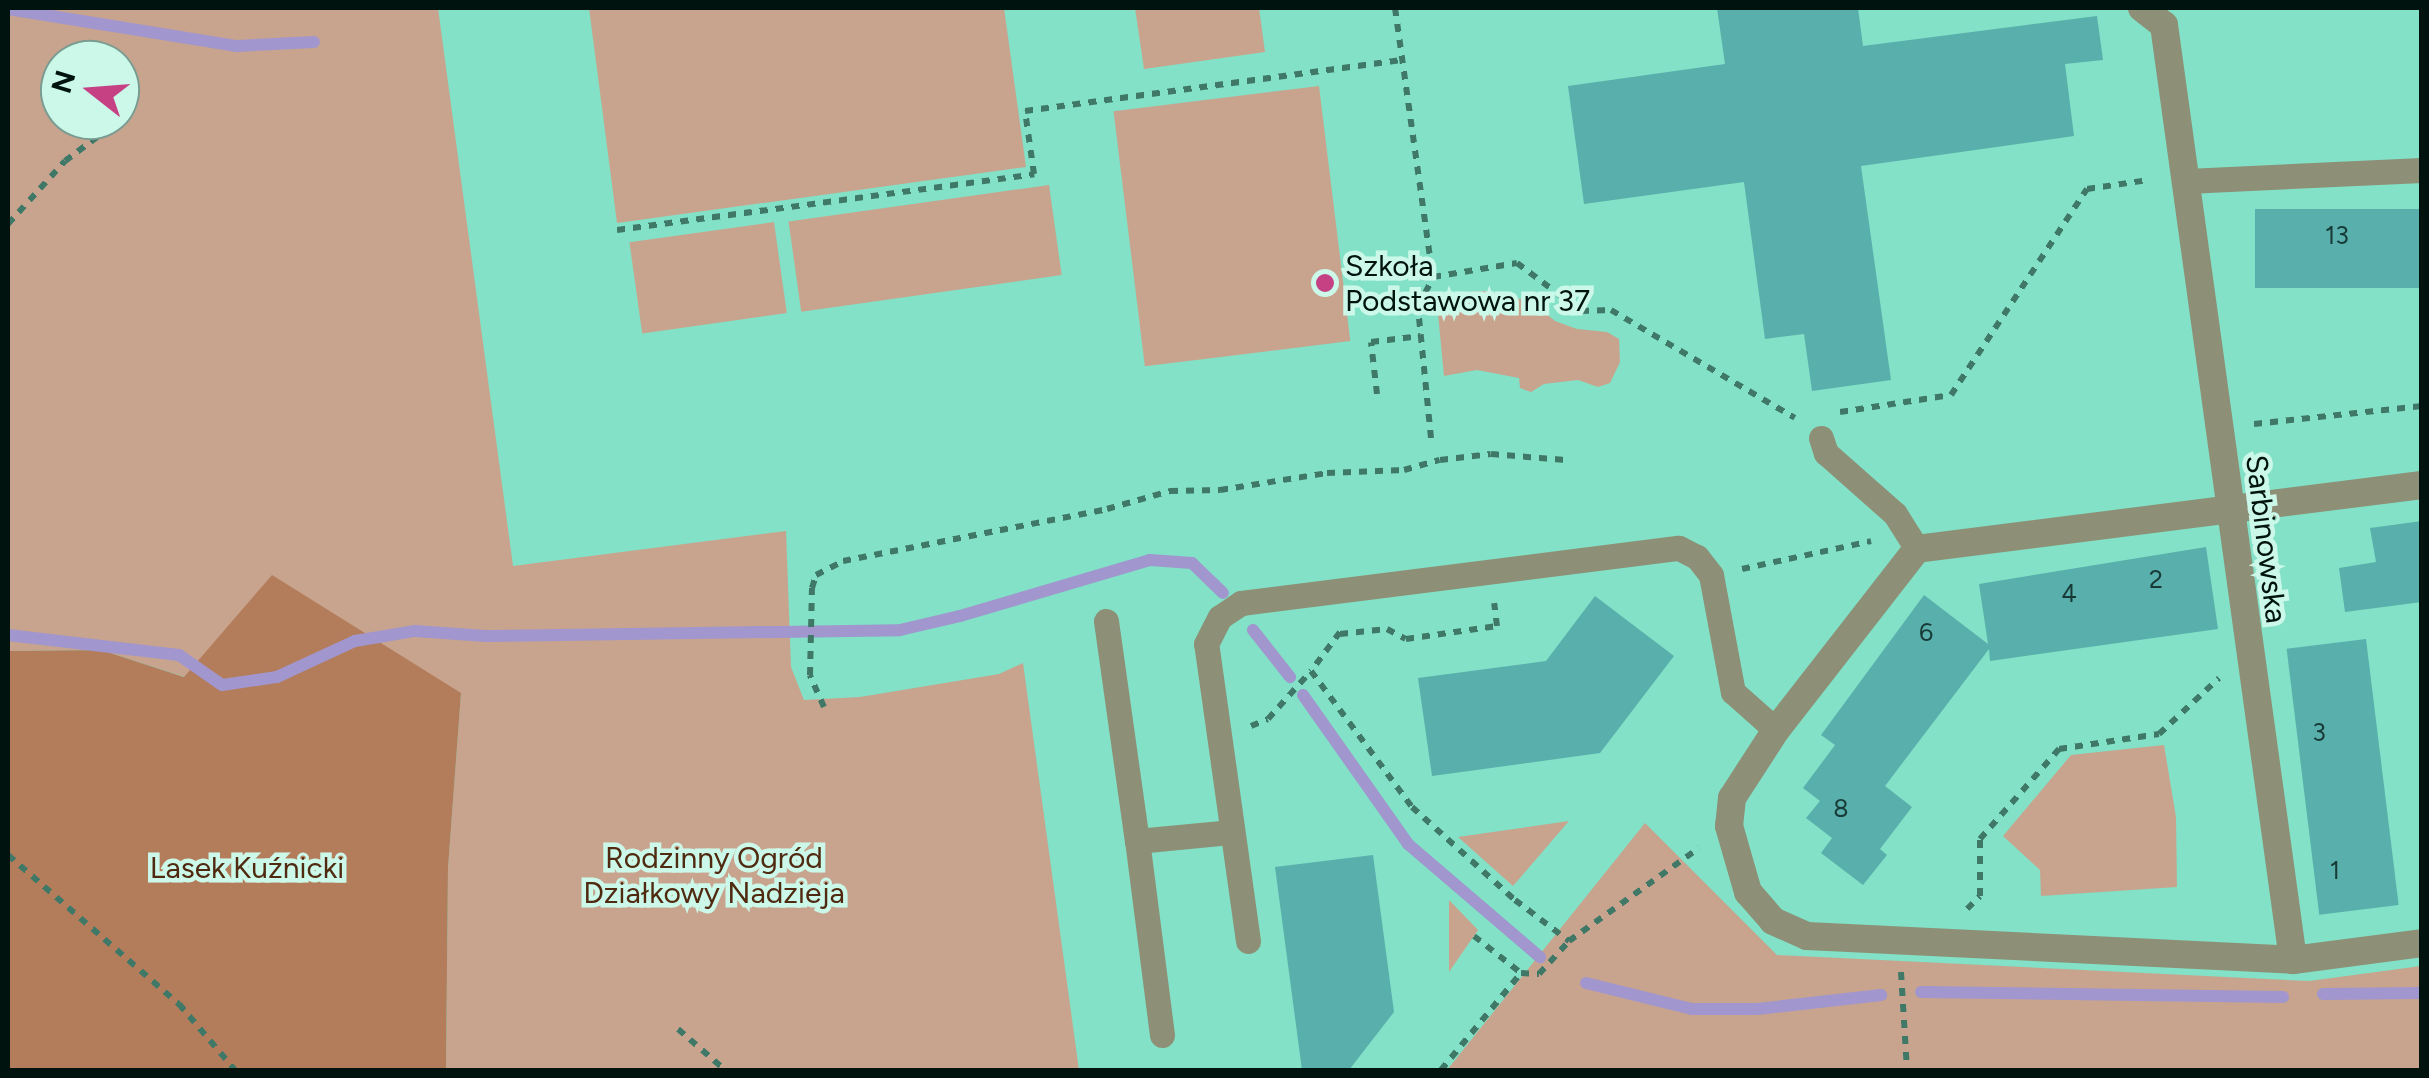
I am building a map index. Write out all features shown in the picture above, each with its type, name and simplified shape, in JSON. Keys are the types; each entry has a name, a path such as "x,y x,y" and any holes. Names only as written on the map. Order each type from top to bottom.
{"street":[{"name":"Sarbinowska","path":"2156,13 2174,180 2218,427 2292,960"},
{"path":"2422,485 1912,541 1732,798 1729,826 1748,892 1772,922 1807,936 2292,960 2422,943"}],"lane":[{"path":"2174,180 2422,170"},
{"path":"1820,427 1826,453 1896,514 1912,541"},
{"path":"1248,942 1206,644 1212,626 1241,603 1668,547 1697,557 1711,575 1732,692 1776,730"},
{"path":"1106,620 1162,1035"},
{"path":"1137,841 1230,832"}],"path":[{"path":"1395,8 1433,277 1418,307 1431,438"},
{"path":"617,230 1034,174 1025,111 1402,60"},
{"path":"8,224 66,161 94,140"},
{"path":"1433,277 1517,263 1581,311 1611,310 1794,418 1820,427 1951,394 2086,189 2174,180"},
{"path":"1377,394 1370,342 1421,336"},
{"path":"2218,427 2422,406"},
{"path":"824,707 810,675 816,575 843,561 1020,523 1107,509 1170,491 1220,490 1327,473 1404,470 1440,460 1491,454 1566,460"},
{"path":"1711,575 1912,541"},
{"path":"1240,728 1268,719 1340,634 1335,591"},
{"path":"1340,634 1387,628 1406,638 1497,626 1493,592"},
{"path":"1948,942 1949,927 1980,896 1980,839 2059,749 2159,734 2232,666 2249,661"},
{"path":"1312,670 1412,807 1515,900 1568,941"},
{"path":"1474,936 1521,973 1539,974 1568,941 1703,846 1705,832"},
{"path":"8,855 179,1004 235,1070"},
{"path":"1901,941 1907,1070"},
{"path":"1442,1070 1521,973"},
{"path":"678,1029 725,1070"}],"green space":[{"name":"Rodzinny Ogród Działkowy Nadzieja","path":"8,8 438,8 513,566 786,531 791,667 804,700 860,697 999,674 1023,663 1079,1070 446,1070 448,868 461,693 185,677 101,650 8,651"},
{"path":"589,8 1004,8 1026,167 617,223"},
{"path":"1135,8 1259,8 1265,52 1144,69"},
{"path":"1319,86 1350,341 1145,366 1114,111"},
{"path":"1049,185 1062,275 801,312 789,222"},
{"path":"774,222 787,313 642,333 629,242"},
{"path":"1487,291 1532,302 1555,321 1577,329 1607,332 1619,339 1620,362 1610,383 1598,387 1578,380 1544,384 1531,392 1520,388 1519,378 1477,370 1444,376 1437,303 1466,292"},
{"name":"Lasek Kuźnicki","path":"272,575 461,693 448,868 446,1070 8,1070 8,651 101,650 184,677"},
{"path":"2164,745 2176,817 2177,887 2041,896 2040,870 2003,836 2071,755"},
{"path":"1569,821 1513,886 1458,837"},
{"path":"1645,823 1777,955 2309,981 2421,966 2421,1070 1447,1070"},
{"path":"1449,900 1478,930 1449,972"}],"building":[{"path":"1717,8 1858,8 1863,46 2097,16 2103,60 2065,64 2074,136 1861,166 1891,380 1812,391 1804,334 1765,339 1744,182 1584,204 1568,86 1725,64"},
{"path":"2255,209 2422,209 2422,288 2255,288"},
{"path":"2422,521 2422,602 2345,612 2339,568 2376,562 2370,528"},
{"path":"2206,547 2218,629 1990,661 1989,649 1885,786 1912,807 1880,849 1887,855 1863,885 1821,853 1832,838 1806,818 1820,801 1803,788 1835,745 1821,735 1924,595 1988,644 1979,584"},
{"path":"1595,596 1674,656 1600,753 1432,776 1418,678 1546,661"},
{"path":"2366,639 2399,905 2319,915 2287,649"},
{"path":"1373,855 1394,1012 1349,1070 1302,1070 1275,867"}],"waterway":[{"path":"8,9 237,46 314,42"},
{"path":"8,635 179,655 222,685 277,677 355,641 415,631 486,636 900,630 1150,560 1192,563 1223,593"},
{"path":"1253,630 1290,677"},
{"path":"1303,695 1408,844 1540,957"},
{"path":"1586,983 1692,1009 1757,1009 1881,995"},
{"path":"1921,992 2283,997"},
{"path":"2323,994 2422,993"}],"place":[{"name":"Szkoła Podstawowa nr 37","path":"1325,283"}]}
